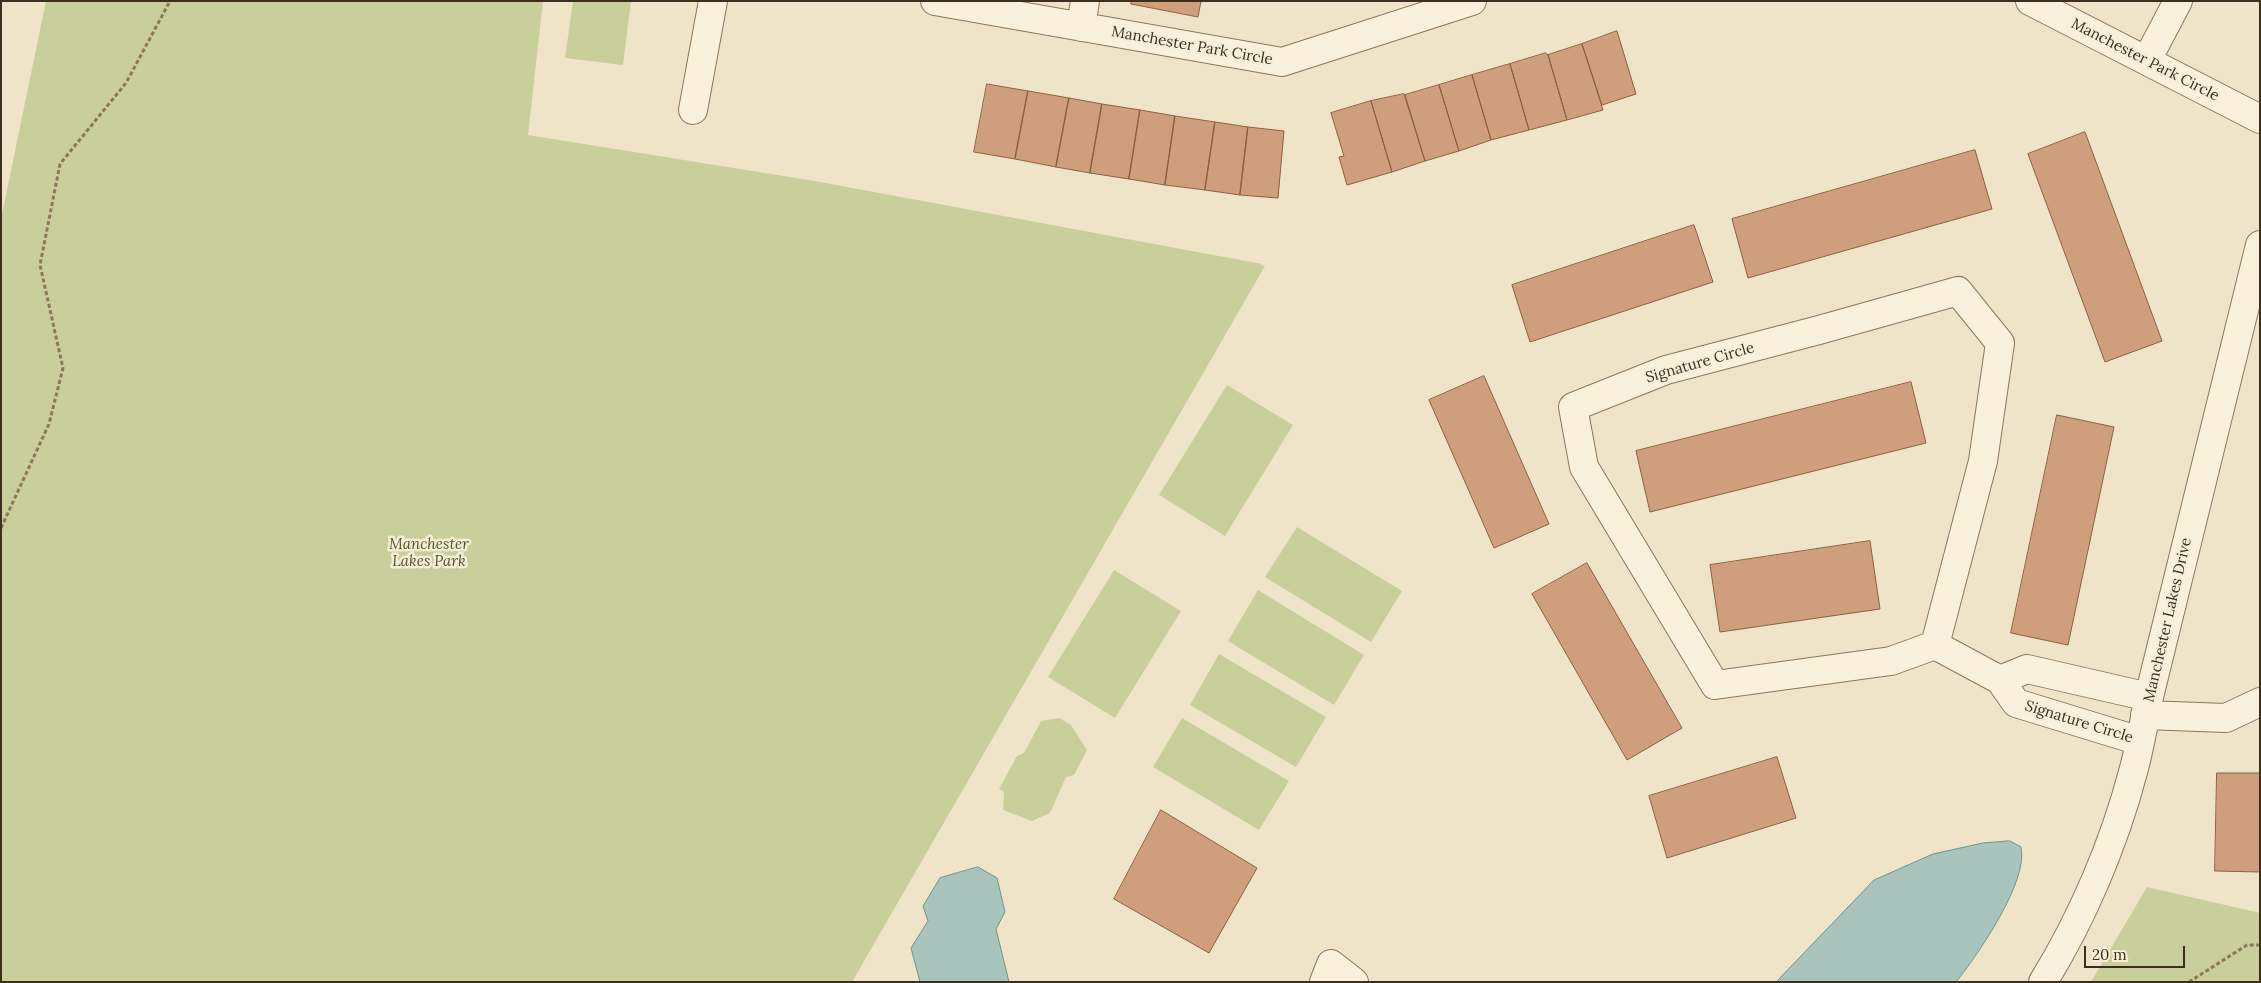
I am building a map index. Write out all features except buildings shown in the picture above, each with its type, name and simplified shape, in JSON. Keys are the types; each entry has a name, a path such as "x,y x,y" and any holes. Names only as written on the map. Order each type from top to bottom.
{"street":[{"path":"693,110 713,1"},
{"name":"Manchester Park Circle","path":"936,1 1083,14 1282,62 1472,1"},
{"name":"Manchester Park Circle","path":"2030,1 2260,119"},
{"path":"2146,60 2178,1"},
{"name":"Manchester Lakes Drive","path":"2042,982 2064,948 2099,873 2133,773 2260,245"},
{"name":"Signature Circle","path":"1958,291 2000,343 1983,461 1935,644 1891,661 1715,685 1584,467 1573,407 1666,370 1958,291"},
{"name":"Signature Circle","path":"1935,644 2000,680 2016,703 2145,718"},
{"path":"2000,680 2027,669 2145,718 2226,718 2260,702"},
{"path":"1324,982 1331,964 1354,982"}],"path":[{"path":"1,528 49,424 63,368 40,266 60,164 126,83 170,1"},
{"path":"2189,982 2247,945 2260,945"}],"green space":[{"name":"Manchester Lakes Park","path":"46,1 543,1 528,135 815,181 1265,266 852,982 1,982 1,219"},
{"path":"573,1 631,1 623,65 565,58"},
{"path":"1227,385 1293,425 1225,536 1159,495"},
{"path":"1297,527 1402,591 1371,642 1265,577"},
{"path":"1114,570 1181,611 1115,718 1048,677"},
{"path":"1258,590 1364,655 1334,705 1228,641"},
{"path":"1219,654 1326,717 1296,767 1190,705"},
{"path":"1059,718 1071,725 1087,750 1074,775 1066,777 1050,813 1032,821 1003,810 1004,792 999,789 1017,756 1024,753 1041,721"},
{"path":"1182,718 1289,781 1259,830 1153,767"},
{"path":"2147,887 2260,913 2260,982 2091,982"}],"water":[{"path":"2010,841 2021,847 2021,861 2017,879 1988,937 1956,982 1776,982 1874,880 1933,854 1983,843"},
{"path":"978,867 997,878 1005,912 996,929 1009,982 920,982 911,948 928,921 923,906 940,878"}]}
